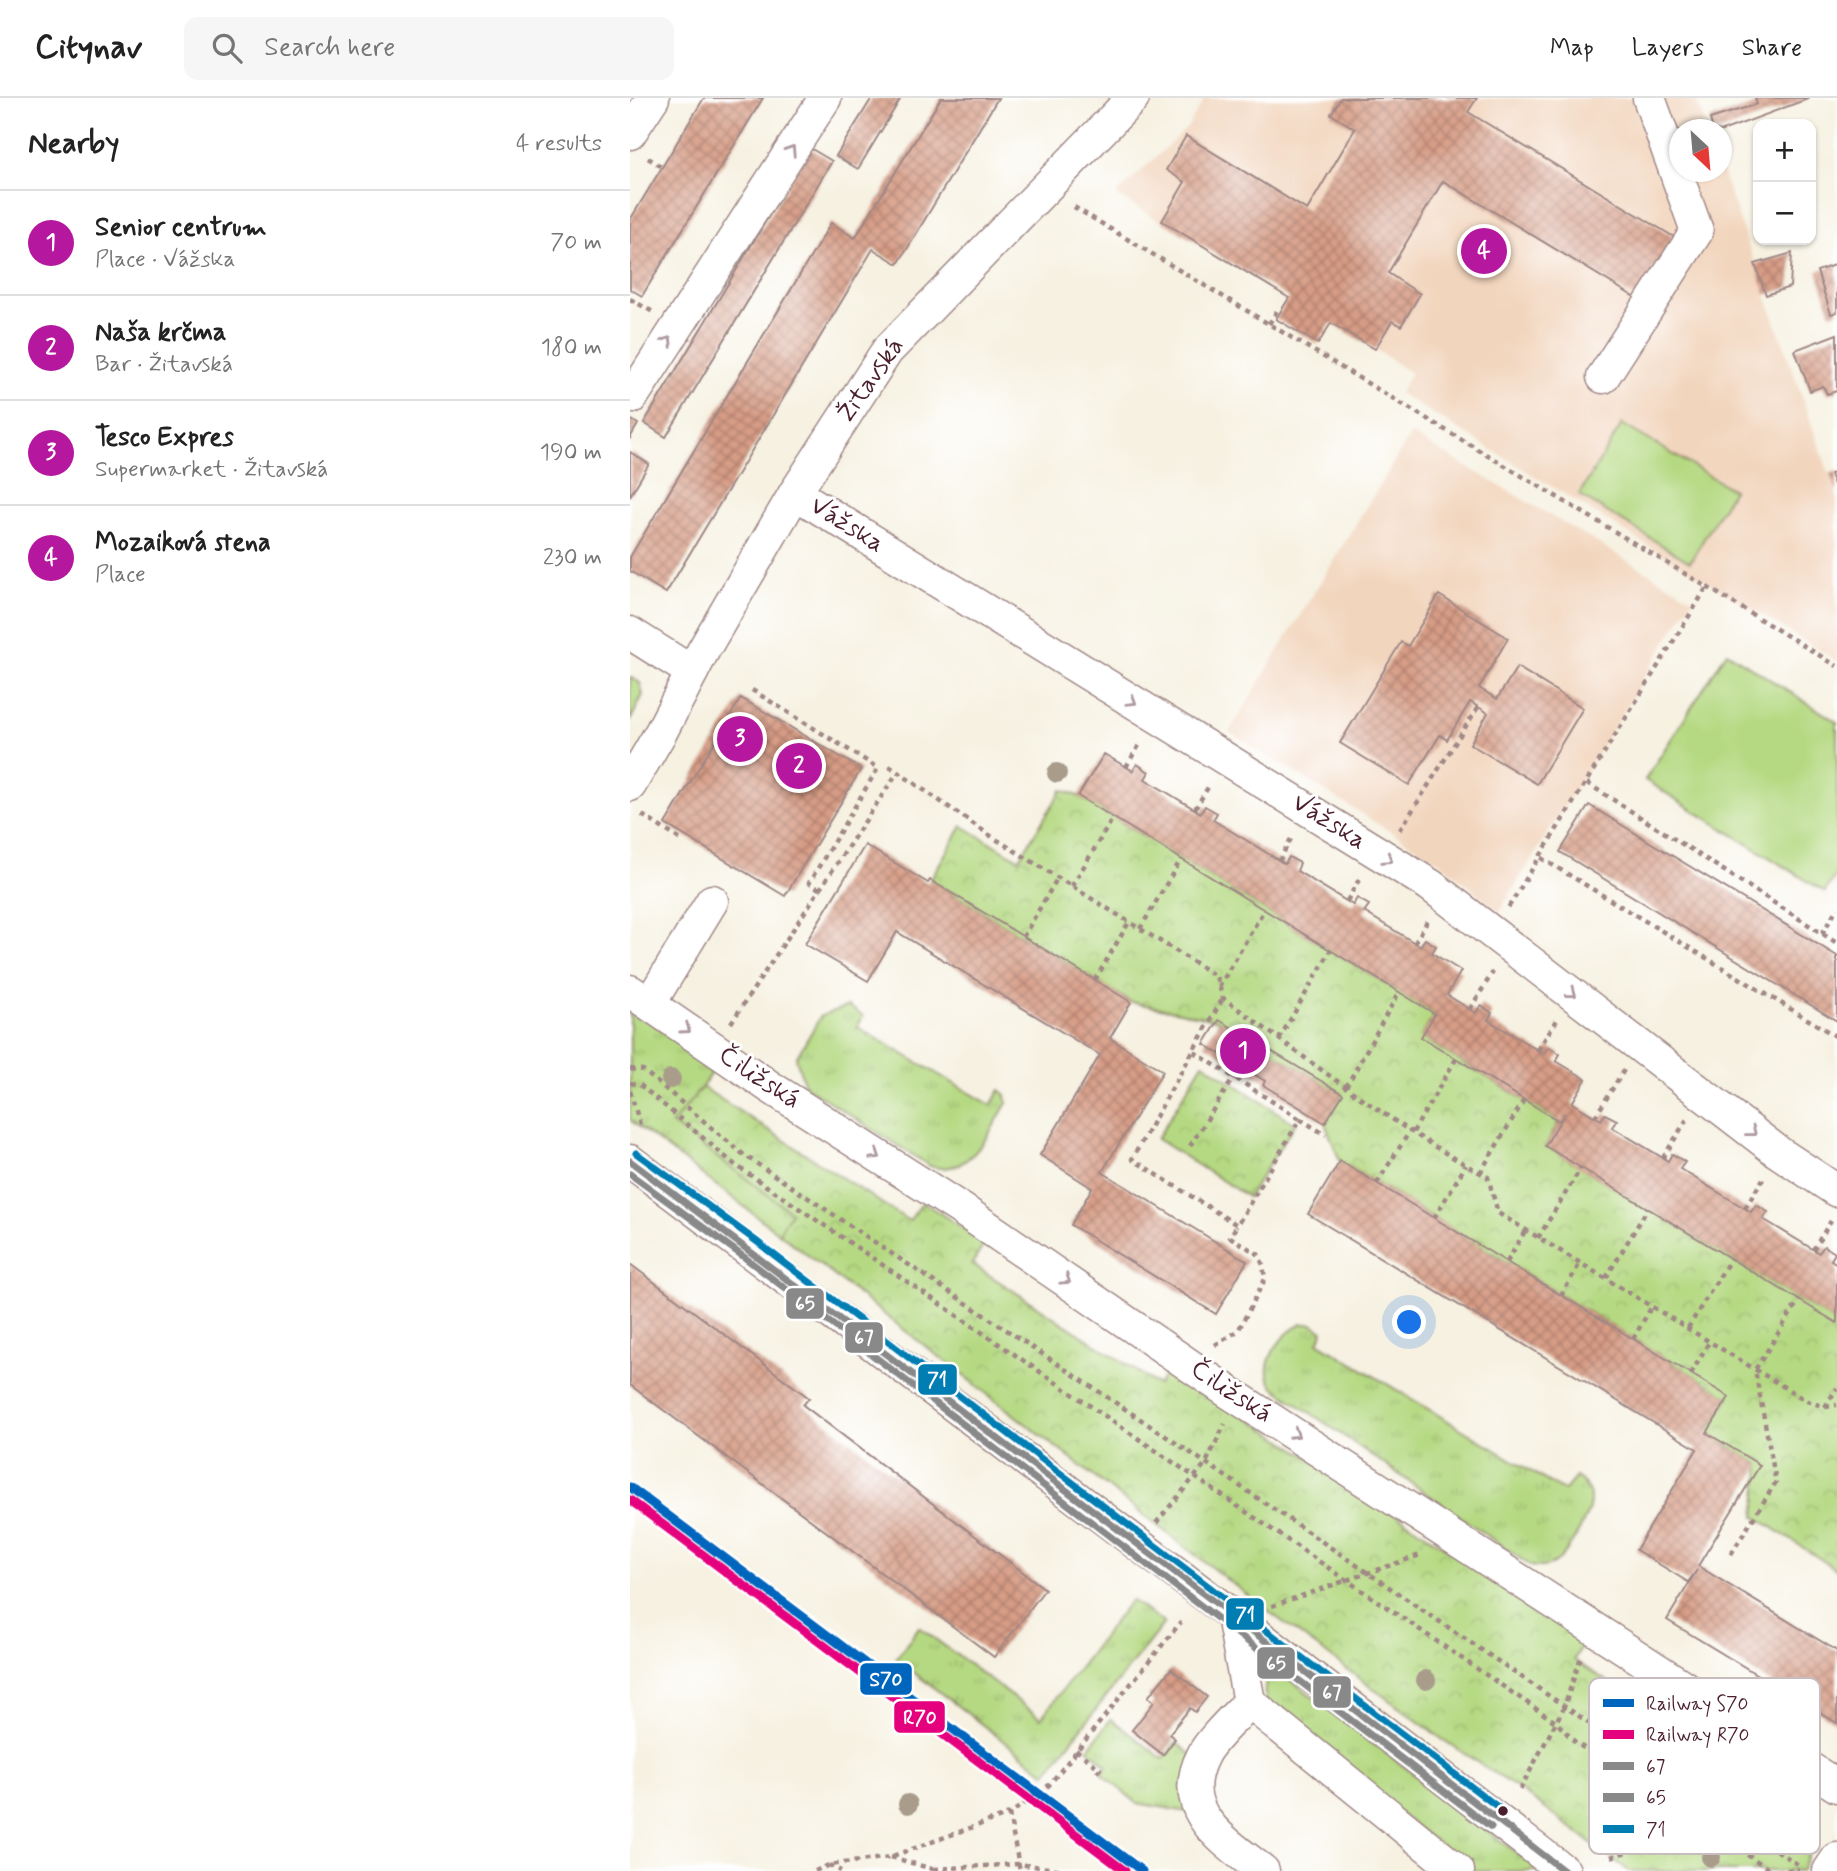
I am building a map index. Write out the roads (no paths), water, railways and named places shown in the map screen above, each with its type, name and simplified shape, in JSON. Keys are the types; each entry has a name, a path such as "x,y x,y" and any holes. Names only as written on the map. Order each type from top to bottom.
{"street":[{"path":"637,145 653,98"},
{"path":"630,396 632,397 825,98"},
{"name":"Žitavská","path":"630,785 795,493 887,351 1133,98"},
{"path":"1603,377 1697,231 1649,98"},
{"name":"Vážska","path":"795,493 1430,885 1778,1152 1836,1202"},
{"path":"630,633 692,672"},
{"path":"640,997 712,901"},
{"name":"Čiližská","path":"640,997 770,1087 961,1209 1224,1389 1671,1678"},
{"path":"630,1161 1233,1616 1564,1871"},
{"path":"1233,1616 1249,1702 1458,1871"},
{"path":"1249,1702 1203,1754 1193,1787 1199,1812 1229,1845 1263,1871"},
{"name":"Čiližská","path":"1820,1775 1837,1786"},
{"path":"1829,1871 1837,1860"}],"rail line":[{"name":"S70","path":"630,1487 1142,1871"},
{"name":"R70","path":"630,1500 1125,1871"}],"place":[{"name":"Mozaiková stena","path":"1484,251"},
{"name":"Tesco Expres","path":"740,739"},
{"name":"Naša krčma","path":"799,766"},
{"name":"Senior centrum","path":"1243,1051"}]}
